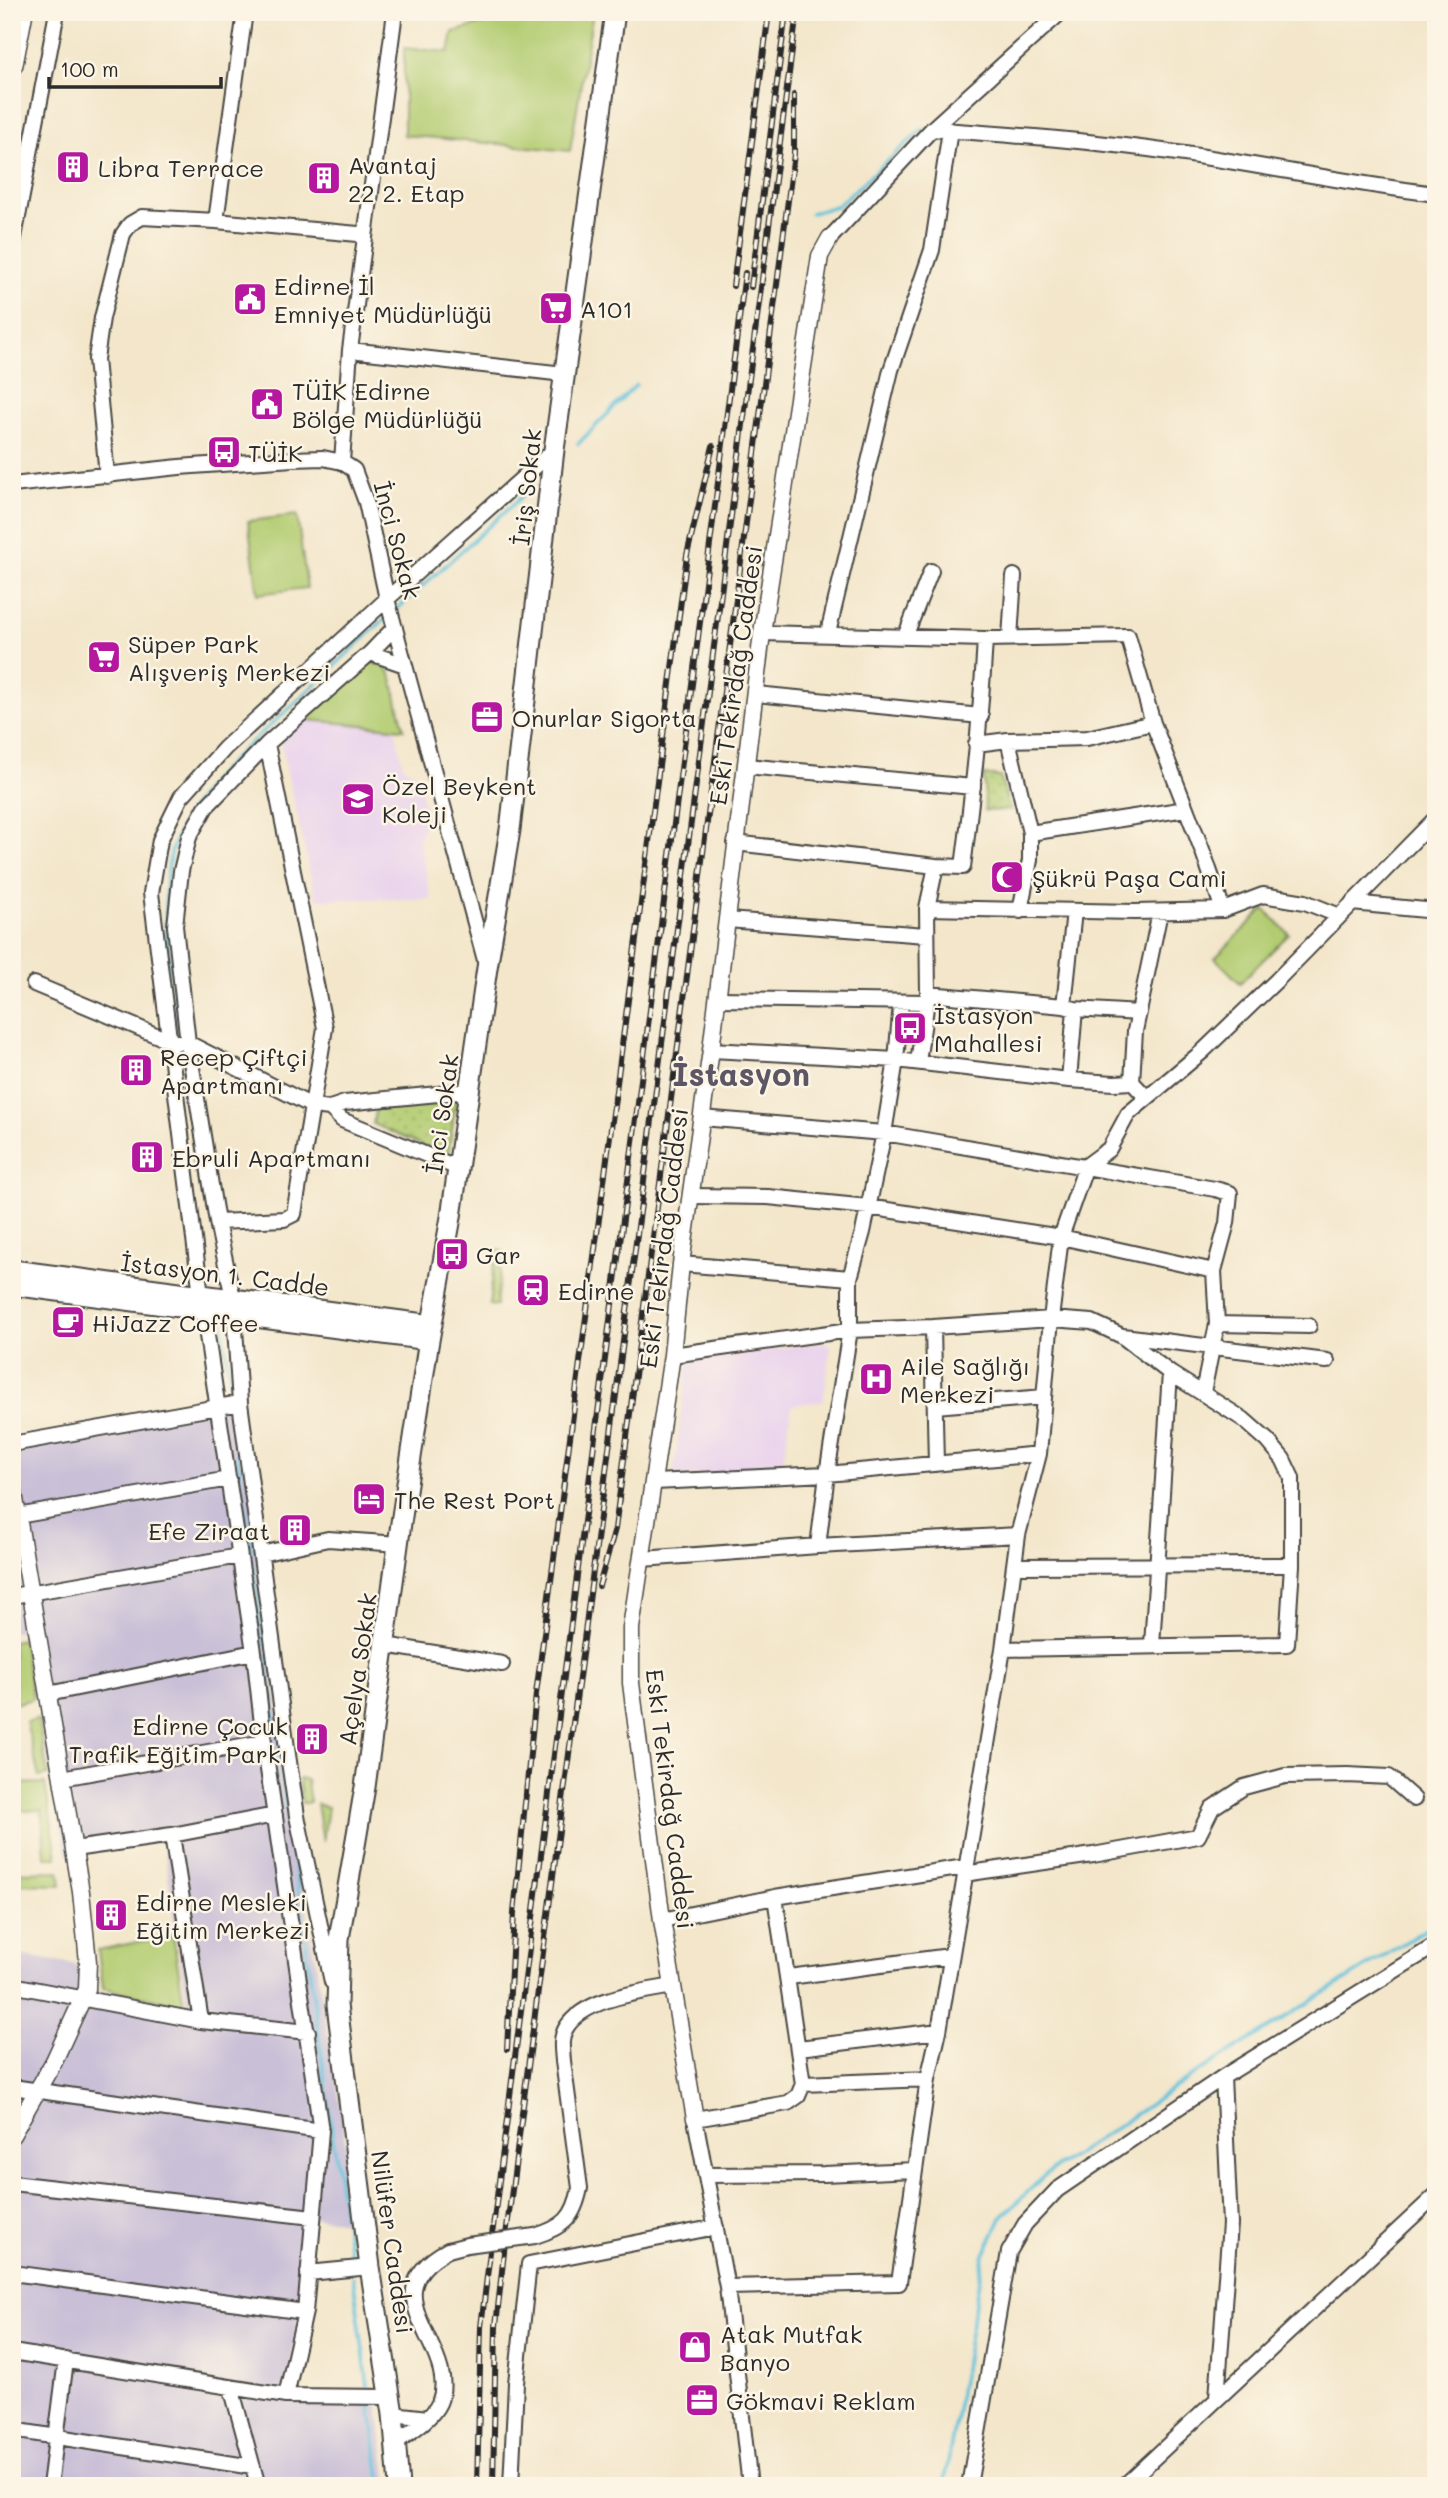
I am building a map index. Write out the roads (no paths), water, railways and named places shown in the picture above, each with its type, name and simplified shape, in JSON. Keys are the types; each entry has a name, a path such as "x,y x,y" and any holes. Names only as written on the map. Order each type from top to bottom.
{"main road":[{"path":"12,64 22,12"},
{"name":"İriş Sokak","path":"487,968 510,830 554,450 615,12"},
{"name":"İnci Sokak","path":"431,1332 487,968"},
{"name":"İstasyon 1. Cadde","path":"12,1270 202,1303"},
{"name":"İstasyon 1. Cadde","path":"12,1285 234,1306 431,1332"},
{"name":"Açelya Sokak","path":"337,2005 338,1939 365,1787 398,1544 431,1332"},
{"name":"Nilüfer Caddesi","path":"337,2005 370,2267 392,2405 399,2486"}],"street":[{"path":"12,248 57,12"},
{"path":"216,221 246,12"},
{"name":"İnci Sokak","path":"395,12 363,237 350,350 342,463 354,470 366,502 387,599 487,968"},
{"path":"830,238 932,129 1061,12"},
{"path":"932,129 1177,153 1327,180 1436,194"},
{"path":"828,634 891,370 932,250 950,131"},
{"path":"107,476 96,359 102,318 123,234 130,224 142,217 216,221 358,234 363,237"},
{"name":"Eski Tekirdağ Caddesi","path":"695,2119 662,1920 631,1683 631,1628 672,1355 681,1264 711,1049 762,633 820,256 830,238"},
{"path":"350,350 564,374"},
{"path":"286,2396 305,2312 321,2131 202,1303 151,893 160,840 181,797 225,748 554,450"},
{"path":"12,485 179,467 293,459 323,458 342,463"},
{"path":"905,637 931,571"},
{"path":"1010,638 1014,576"},
{"path":"337,2005 297,1816 240,1404 234,1306 216,1222 188,1042 175,926 181,870 189,837 206,807 267,744 370,653 395,627"},
{"path":"762,633 985,639 1128,636 1153,723 1223,910"},
{"path":"735,843 963,867 981,716 985,639"},
{"path":"370,653 405,665"},
{"path":"756,694 981,716"},
{"path":"976,744 1008,740 1087,738 1153,723"},
{"path":"1008,740 1030,833 1030,860 1020,911"},
{"path":"216,1222 285,1219 294,1214 326,1028 267,744"},
{"path":"746,766 973,787"},
{"path":"1030,833 1186,809"},
{"path":"727,2287 899,2283 928,2079 939,2031 1003,1648 1018,1535 1039,1454 1061,1237 1086,1166 1109,1149 1128,1114 1203,1051 1436,818"},
{"path":"918,1062 927,998 927,908 936,866"},
{"path":"927,908 1160,912 1223,910 1264,895 1305,902 1340,916"},
{"path":"1352,903 1436,911"},
{"path":"1069,1080 1074,911"},
{"path":"1146,1097 1132,1082 1135,1031 1160,912"},
{"path":"727,919 926,935"},
{"path":"34,984 170,1041 188,1042 312,1106 330,1108 345,1102 469,1091"},
{"path":"717,999 901,1003 927,998 1139,1013"},
{"path":"818,1546 850,1330 850,1278 884,1133 896,1060 901,1003"},
{"path":"711,1049 896,1060 1069,1080 1132,1082"},
{"path":"330,1108 342,1121 458,1168"},
{"path":"701,1118 884,1133 1086,1166 1230,1194 1227,1223 1214,1271 1217,1324 1203,1392"},
{"path":"691,1196 768,1197 868,1207 1061,1237 1214,1271"},
{"path":"681,1264 850,1278"},
{"path":"672,1355 850,1330 1051,1319 1092,1321 1122,1336 1170,1373 1243,1419 1268,1441 1283,1459 1292,1478 1292,1565 1287,1644 1003,1648"},
{"path":"1217,1324 1309,1326"},
{"path":"933,1327 936,1464"},
{"path":"1122,1336 1328,1361"},
{"path":"1152,1645 1170,1373"},
{"path":"935,1406 1044,1397"},
{"path":"12,1444 240,1404"},
{"path":"654,1482 827,1474 1039,1454"},
{"path":"15,1517 229,1479"},
{"path":"12,1481 15,1517 81,1892 88,1962 88,1989 54,2062 12,2136"},
{"path":"642,1559 1018,1535"},
{"path":"261,1554 328,1539 398,1544"},
{"path":"12,1596 239,1556"},
{"path":"1014,1566 1292,1565"},
{"path":"385,1645 502,1664"},
{"path":"48,1694 254,1652"},
{"path":"62,1778 264,1742"},
{"path":"662,1920 775,1897 1093,1855 1198,1836 1212,1808 1244,1787 1285,1776 1389,1777 1414,1799"},
{"path":"74,1849 172,1835 275,1815"},
{"path":"172,1835 201,2021"},
{"path":"750,2486 727,2287 695,2119 788,2103 798,2096 803,2084 775,1897"},
{"path":"969,2486 1009,2252 1025,2224 1057,2190 1223,2077 1436,1945"},
{"path":"789,1977 950,1956"},
{"path":"12,1984 201,2021 308,2032"},
{"path":"395,2444 428,2418 440,2400 441,2376 419,2321 414,2289 425,2266 448,2250 553,2231 566,2221 576,2206 580,2188 561,2043 566,2028 576,2017 594,2005 673,1986"},
{"path":"799,2048 939,2031"},
{"path":"1217,2398 1230,2224 1223,2077"},
{"path":"803,2084 928,2079"},
{"path":"12,2087 321,2131"},
{"path":"706,2175 914,2171"},
{"path":"12,2183 313,2217"},
{"path":"1124,2486 1436,2195"},
{"path":"511,2486 516,2383 529,2264 716,2227"},
{"path":"308,2273 370,2267"},
{"path":"12,2273 305,2312"},
{"path":"12,2352 286,2396 392,2405 428,2418"},
{"path":"50,2486 66,2360"},
{"path":"231,2386 258,2486"},
{"path":"12,2430 253,2468"}],"waterway":[{"path":"977,79 1049,12"},
{"path":"811,213 837,206 923,129"},
{"path":"578,444 636,385"},
{"path":"395,611 531,488"},
{"path":"177,1025 167,937 166,893 172,850 180,828 206,788 222,770 386,618"},
{"path":"222,1320 231,1393"},
{"path":"233,1412 240,1476"},
{"path":"241,1482 251,1551"},
{"path":"252,1561 264,1645"},
{"path":"266,1656 277,1737"},
{"path":"278,1748 287,1811"},
{"path":"289,1823 344,2216"},
{"path":"944,2486 983,2257 1001,2218 1045,2175 1192,2076 1436,1923"},
{"path":"346,2225 350,2257"},
{"path":"353,2277 368,2386"},
{"path":"370,2405 381,2486"}],"railway":[{"path":"733,286 769,12"},
{"path":"751,287 786,12"},
{"path":"493,2486 496,2326 505,2243 797,12"},
{"path":"599,1586 615,1529 794,154 794,95"},
{"path":"477,2486 481,2327 491,2243 745,273"},
{"path":"507,2049 514,1913 536,1694 687,555 713,446"}],"place":[{"name":"Libra Terrace","path":"73,167"},
{"name":"Avantaj 22 2. Etap","path":"324,178"},
{"name":"Edirne İl Emniyet Müdürlüğü","path":"250,299"},
{"name":"A101","path":"556,308"},
{"name":"TÜİK Edirne Bölge Müdürlüğü","path":"267,404"},
{"name":"TÜİK","path":"224,452"},
{"name":"Süper Park Alışveriş Merkezi","path":"104,657"},
{"name":"Onurlar Sigorta","path":"487,717"},
{"name":"Özel Beykent Koleji","path":"358,799"},
{"name":"Şükrü Paşa Cami","path":"1007,877"},
{"name":"İstasyon Mahallesi","path":"910,1028"},
{"name":"Recep Çiftçi Apartmanı","path":"136,1070"},
{"name":"Ebruli Apartmanı","path":"147,1157"},
{"name":"Gar","path":"452,1254"},
{"name":"Edirne","path":"533,1290"},
{"name":"HiJazz Coffee","path":"68,1322"},
{"name":"Aile Sağlığı Merkezi","path":"876,1379"},
{"name":"The Rest Port","path":"369,1499"},
{"name":"Efe Ziraat","path":"295,1530"},
{"name":"Edirne Çocuk Trafik Eğitim Parkı","path":"312,1739"},
{"name":"Edirne Mesleki Eğitim Merkezi","path":"111,1915"},
{"name":"Atak Mutfak Banyo","path":"695,2347"},
{"name":"Gökmavi Reklam","path":"702,2400"}],"district":[{"name":"İstasyon","path":"741,1073"}]}
